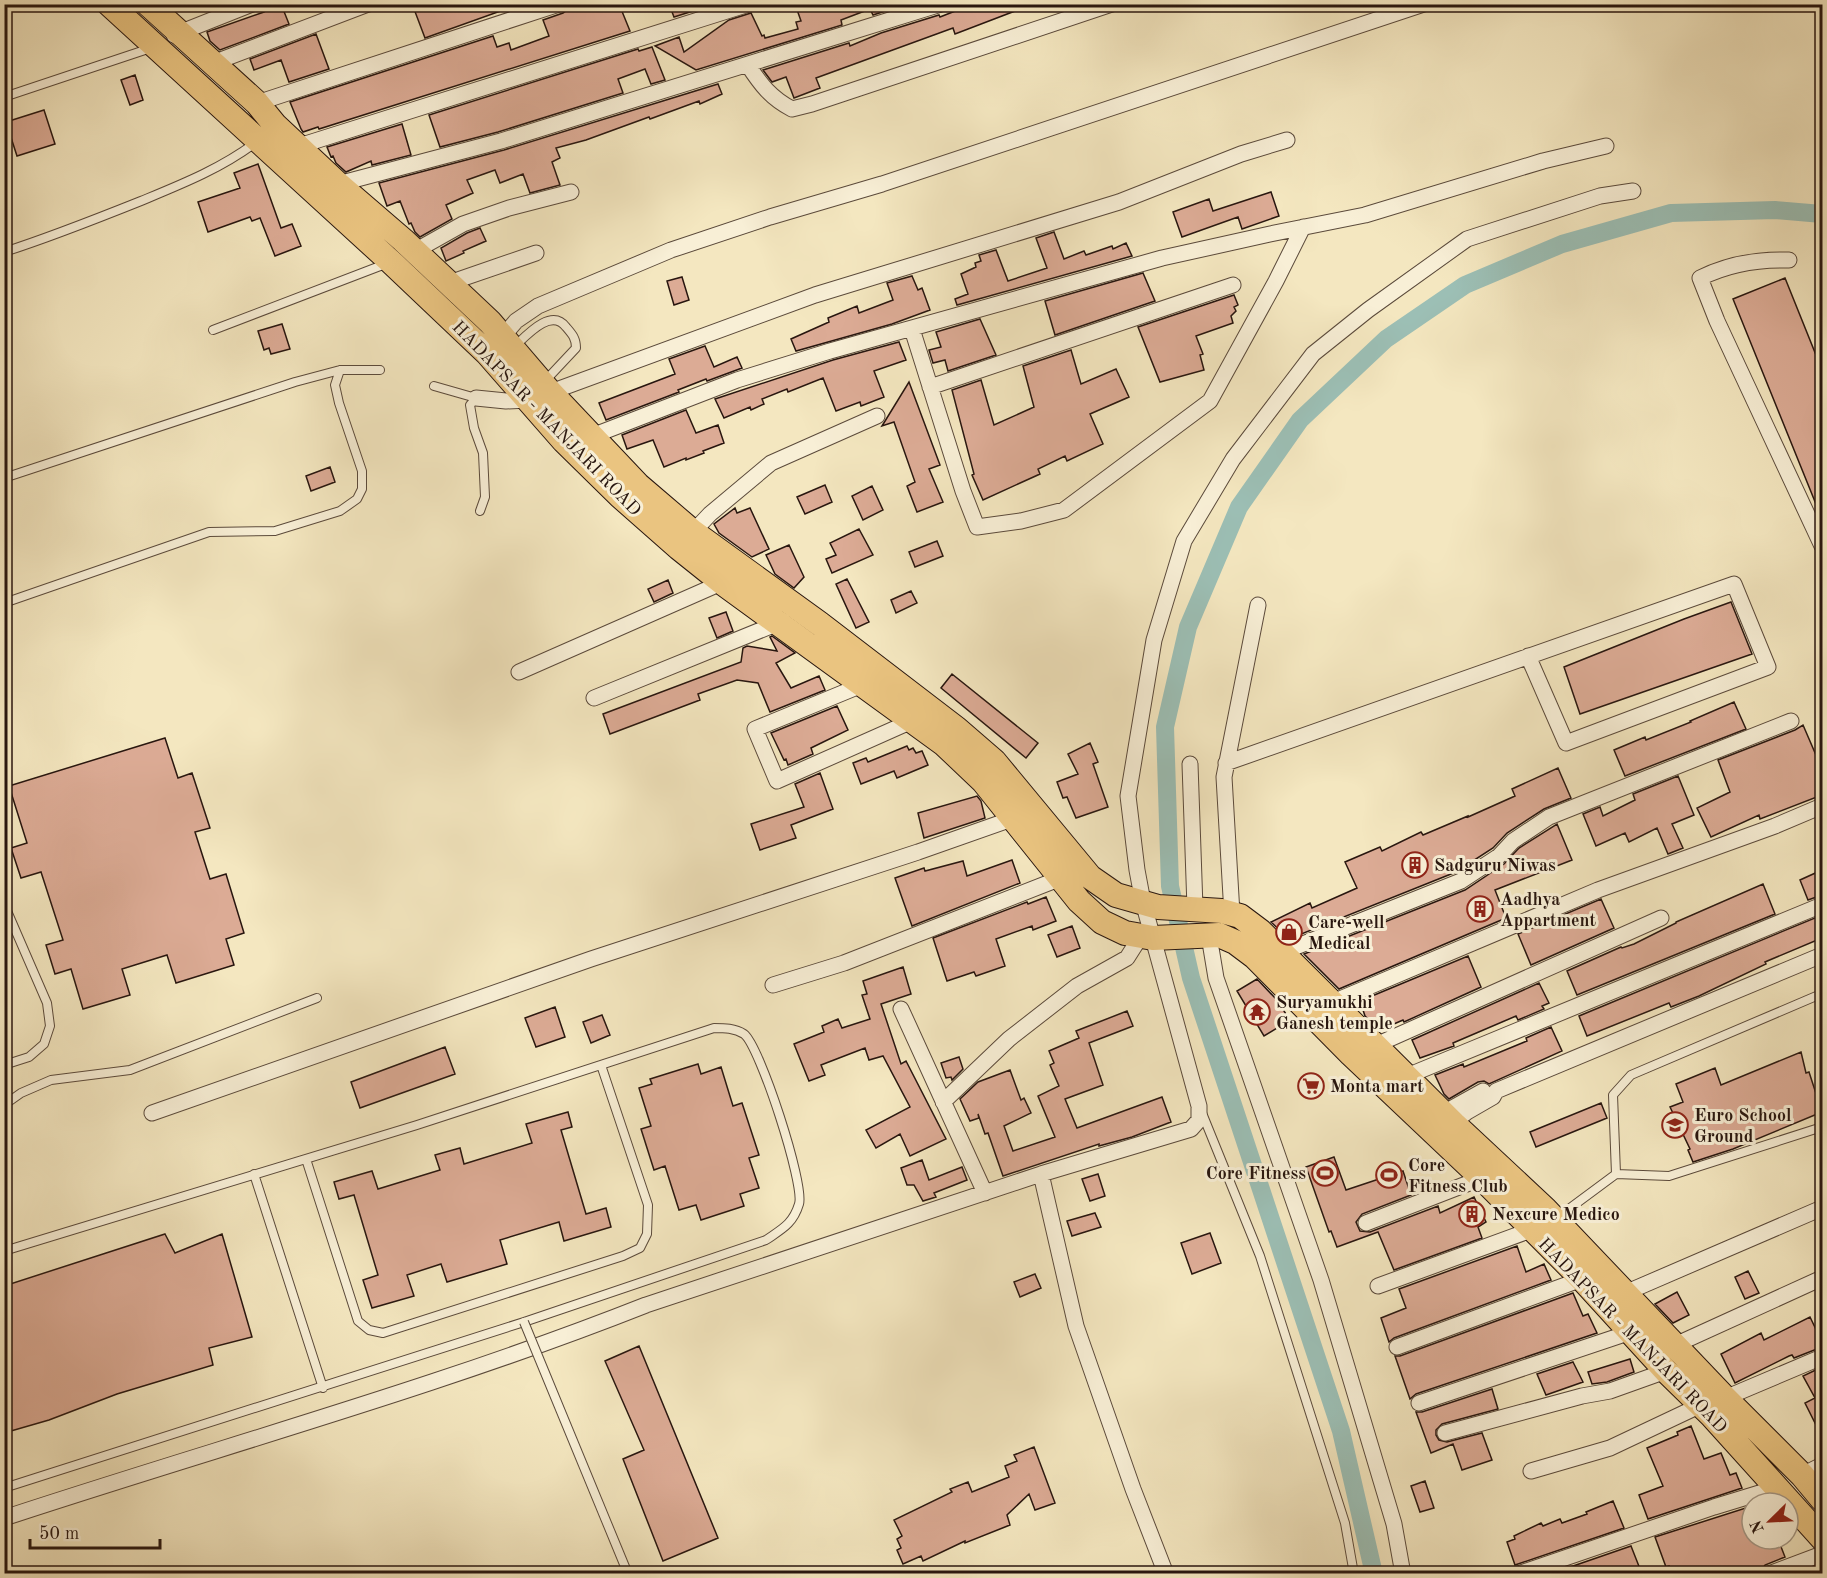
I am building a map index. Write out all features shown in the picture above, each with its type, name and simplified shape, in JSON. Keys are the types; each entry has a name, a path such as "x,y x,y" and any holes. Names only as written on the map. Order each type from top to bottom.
{"main road":[{"name":"HADAPSAR - MANJARI ROAD","path":"109,4 257,142 391,262 501,346"},
{"name":"HADAPSAR - MANJARI ROAD","path":"148,4 213,63 338,184 449,283 540,392 592,436 638,485 693,532 964,735 994,761 1061,878 1079,901 1102,922 1125,933 1153,937 1219,935 1235,942 1255,957 1351,1054 1553,1217 1675,1345 1713,1406 1776,1488 1822,1538"},
{"name":"HADAPSAR - MANJARI ROAD","path":"540,392 564,441 620,496 724,584 944,744 983,781 1065,849 1089,877 1116,895 1151,905 1222,911 1240,916 1260,931 1283,951 1407,1076 1440,1124 1482,1178 1582,1279 1666,1371 1713,1406 1812,1470 1822,1499"}],"street":[{"path":"155,46 178,33 252,4"},
{"path":"213,63 368,4"},
{"path":"256,104 559,4"},
{"path":"299,146 750,4"},
{"path":"338,184 501,141 941,4"},
{"path":"748,65 776,100 792,109 812,105 1112,4"},
{"path":"501,346 516,321 538,306 671,250 770,217 904,177 1424,4"},
{"path":"257,142 275,124"},
{"path":"476,398 506,401 540,392 815,295 1119,202 1241,154 1287,140"},
{"path":"592,436 737,380 830,351 1162,258 1365,215 1543,160 1606,146"},
{"path":"4,1518 369,1404 499,1360 646,1305 1041,1174 1191,1129 1199,1120 1199,1106 1153,937 1151,905 1137,870 1128,796 1154,640 1184,541 1233,459 1313,354 1368,310 1467,239 1600,196 1633,191"},
{"path":"415,251 463,224 509,208 571,192"},
{"path":"912,329 963,491 977,527 1022,521 1064,510 1210,401 1303,227"},
{"path":"449,283 536,253"},
{"path":"1789,260 1765,259 1719,269 1700,278 1717,321 1822,546"},
{"path":"930,387 1233,285"},
{"path":"693,532 710,514 771,463 877,416"},
{"path":"519,672 724,584 743,568"},
{"path":"1226,763 1528,656 1734,584 1768,667 1566,743 1528,656"},
{"path":"1232,914 1224,777 1258,605"},
{"path":"594,698 778,624 801,611"},
{"path":"862,685 755,729 777,781 912,721"},
{"path":"1283,951 1461,881 1499,856 1513,840 1549,817 1791,721"},
{"path":"1190,764 1195,908"},
{"path":"1333,1002 1598,890 1775,826 1822,806"},
{"path":"152,1113 591,959 1024,814"},
{"path":"773,985 844,963 1061,878"},
{"path":"1407,1076 1822,905"},
{"path":"1376,1045 1661,918"},
{"path":"1202,936 1324,1292 1394,1524 1403,1574"},
{"path":"943,1102 1009,1039 1077,986 1127,958 1153,937"},
{"path":"1440,1124 1490,1088 1496,1091 1822,955"},
{"path":"901,1009 985,1193"},
{"path":"1041,1174 1076,1326 1132,1489 1166,1574"},
{"path":"1366,1223 1482,1178"},
{"path":"1625,1293 1822,1208"},
{"path":"1378,1286 1531,1230 1553,1217"},
{"path":"1675,1345 1822,1278"},
{"path":"1398,1347 1582,1279"},
{"path":"1419,1403 1631,1332"},
{"path":"1531,1471 1610,1448 1713,1406 1822,1357"},
{"path":"1445,1433 1610,1390 1666,1371"},
{"path":"1518,1574 1776,1488"},
{"path":"1769,1574 1822,1554"}],"lane":[{"path":"4,97 155,46"},
{"path":"4,252 60,234 201,176 233,160 257,142"},
{"path":"213,330 391,262"},
{"path":"501,346 543,322 555,320 562,322 576,339 576,348 540,392"},
{"path":"4,478 295,382 340,370 380,370"},
{"path":"4,603 209,532 275,531 340,511 357,499 362,489 362,471 335,386 340,370"},
{"path":"434,386 476,398 470,405 474,428 483,453 485,497 480,511"},
{"path":"4,904 46,1003 50,1026 44,1044 29,1057 4,1065"},
{"path":"1616,1174 1613,1095 1630,1075 1821,994 1822,996"},
{"path":"4,1105 51,1080 130,1070 316,998"},
{"path":"4,1251 306,1159 714,1028 729,1028 746,1035 757,1052 794,1160 800,1202 791,1223 766,1240 323,1388 4,1488"},
{"path":"306,1159 358,1321 369,1330 383,1333 623,1256 640,1248 647,1234 648,1205 601,1065"},
{"path":"1199,1106 1260,1256 1345,1523 1354,1574"},
{"path":"1553,1217 1616,1174 1669,1176 1822,1127"},
{"path":"254,1174 323,1388"},
{"path":"524,1322 628,1574"}],"building":[{"path":"281,4 289,24 220,50 210,41 207,32 264,12"},
{"path":"426,4 509,4 509,8 425,38 414,9"},
{"path":"569,4 619,4 630,31 319,129 318,127 303,132 301,129 290,102 493,36 497,47 509,43 511,50 549,36 543,20 563,13"},
{"path":"669,4 715,4 674,17"},
{"path":"795,4 907,4 873,15 870,9 841,20 842,25 696,70 655,46 679,37 684,52 729,20 751,13 765,38 798,29 796,22 801,21"},
{"path":"973,4 1028,6 955,34 953,28 816,78 820,88 794,98 786,77 772,82 763,70 849,43 850,46 881,33 939,15 940,17"},
{"path":"316,34 329,69 289,82 281,60 254,70 250,59"},
{"path":"652,47 665,80 651,84 645,69 618,79 623,93 498,132 440,147 429,115 638,49 639,51"},
{"path":"135,75 143,100 130,105 121,80"},
{"path":"718,84 722,94 700,104 699,101 650,119 649,117 586,140 556,148 560,158 552,162 560,185 530,193 523,174 500,183 495,170 467,180 473,193 446,205 452,219 420,237 411,223 409,224 400,201 387,206 379,183 504,150"},
{"path":"44,110 55,144 17,156 6,122"},
{"path":"402,124 411,155 372,165 371,161 346,172 336,163 333,156 331,157 327,147"},
{"path":"258,164 281,228 292,224 301,246 275,256 260,218 252,221 250,217 208,232 198,202 240,188 234,173"},
{"path":"1271,192 1279,216 1242,229 1238,217 1182,237 1173,212 1209,199 1213,211"},
{"path":"480,228 486,241 446,261 441,248"},
{"path":"1054,232 1064,259 1084,251 1086,255 1112,246 1113,249 1126,243 1132,256 957,305 955,299 968,294 961,274 976,267 975,263 981,261 979,255 996,250 1008,281 1047,268 1036,238"},
{"path":"1143,273 1155,301 1055,335 1045,301"},
{"path":"912,276 918,290 922,288 930,310 892,324 796,351 791,339 829,322 828,318 857,306 859,313 893,300 887,283"},
{"path":"682,277 689,300 674,305 667,281"},
{"path":"1785,278 1822,370 1822,519 1733,299"},
{"path":"1234,295 1238,305 1234,307 1236,311 1231,316 1233,323 1196,336 1203,354 1200,355 1204,370 1160,382 1138,327"},
{"path":"980,319 996,355 948,371 945,360 933,363 929,350 941,347 936,332"},
{"path":"282,324 290,349 271,354 269,348 264,350 258,331"},
{"path":"899,342 906,360 874,371 884,397 861,406 860,402 836,411 823,378 788,392 787,389 762,399 764,404 724,418 715,399 833,360"},
{"path":"705,346 714,367 737,357 742,368 707,381 706,379 606,420 599,403 675,374 669,359"},
{"path":"1071,350 1081,384 1116,369 1129,397 1090,414 1103,444 1067,461 1065,456 1038,469 1040,474 983,500 972,475 974,474 952,390 981,380 994,425 1034,407 1023,366"},
{"path":"909,382 940,465 929,469 943,502 917,512 907,486 915,482 894,422 882,426"},
{"path":"686,410 696,433 718,425 724,443 703,451 704,453 664,467 653,440 627,449 622,435"},
{"path":"330,467 335,482 311,491 306,476"},
{"path":"825,485 832,502 805,514 797,497"},
{"path":"872,486 883,510 863,520 852,496"},
{"path":"735,508 737,513 750,508 769,549 752,557 719,533 714,524"},
{"path":"859,529 873,555 832,573 826,559 836,555 830,543"},
{"path":"937,541 943,556 915,567 909,552"},
{"path":"789,545 804,577 794,588 775,574 766,555"},
{"path":"847,579 869,622 856,628 836,584"},
{"path":"668,580 673,593 654,602 648,589"},
{"path":"911,591 917,603 896,613 891,600"},
{"path":"1731,602 1752,654 1580,714 1564,667"},
{"path":"726,612 733,631 717,638 709,618"},
{"path":"772,636 795,653 776,663 791,688 819,676 825,690 770,712 758,683 737,680 698,694 700,700 610,734 603,714 741,662 743,648 747,646 777,651 770,637"},
{"path":"952,674 1038,743 1026,758 941,688"},
{"path":"1734,702 1746,729 1625,776 1614,750 1691,722"},
{"path":"837,706 848,730 811,748 813,754 788,765 771,733"},
{"path":"1803,725 1822,769 1822,795 1760,819 1759,815 1711,837 1697,808 1730,792 1718,760"},
{"path":"165,738 178,778 192,773 210,828 195,832 210,879 226,874 244,933 226,939 234,965 176,983 167,955 122,969 130,995 83,1009 71,969 55,974 46,945 63,940 41,872 21,878 11,848 27,843 9,786"},
{"path":"1090,743 1098,762 1093,764 1108,807 1076,818 1067,797 1063,798 1057,782 1078,774 1068,754"},
{"path":"907,746 909,750 913,748 916,753 922,751 928,765 897,778 894,771 861,784 853,763 866,758 868,762"},
{"path":"1558,768 1571,798 1544,809 1507,833 1493,848 1456,872 1289,939 1271,922 1310,903 1312,908 1357,888 1345,862 1380,847 1382,851 1421,832 1423,835 1468,817 1515,796 1512,789"},
{"path":"820,773 833,809 791,825 796,838 760,850 751,824 804,807 795,784"},
{"path":"1678,776 1694,815 1672,824 1683,848 1668,854 1657,828 1629,842 1625,833 1596,846 1583,814 1600,807 1603,816 1635,800 1633,794"},
{"path":"977,796 981,801 985,818 924,838 918,813"},
{"path":"1557,824 1572,860 1495,890 1506,918 1339,989 1304,954 1465,890 1504,864 1519,848"},
{"path":"1012,860 1020,883 912,926 895,878 924,868 925,871 963,861 967,876"},
{"path":"1822,870 1822,895 1808,900 1800,880"},
{"path":"1763,884 1775,914 1577,995 1567,971 1621,947 1634,944 1676,922"},
{"path":"1046,897 1056,921 1033,930 1032,926 996,939 1005,966 976,976 974,972 947,981 933,938"},
{"path":"1601,899 1614,928 1531,965 1518,934"},
{"path":"1822,915 1822,938 1765,962 1766,964 1699,996 1671,1007 1669,1003 1587,1036 1579,1016"},
{"path":"1072,926 1080,948 1057,957 1048,935"},
{"path":"1468,956 1481,987 1404,1022 1403,1020 1380,1030 1365,1016 1360,1001"},
{"path":"903,967 911,994 881,1004 901,1064 906,1061 946,1139 910,1156 900,1134 876,1148 866,1130 910,1107 883,1056 869,1060 865,1048 821,1065 825,1075 809,1081 794,1044 824,1032 822,1026 838,1019 842,1028 870,1019 862,995 867,994 863,981"},
{"name":"Suryamukhi Ganesh temple","path":"1257,979 1276,999 1290,1020 1264,1036 1237,991"},
{"path":"1539,983 1549,1003 1542,1006 1544,1009 1518,1020 1516,1016 1453,1043 1454,1046 1420,1058 1412,1040"},
{"path":"555,1007 565,1037 536,1047 525,1018"},
{"path":"1127,1011 1133,1026 1089,1043 1103,1085 1065,1099 1077,1128 1162,1097 1171,1122 1132,1137 1099,1146 1099,1144 1003,1176 988,1133 985,1134 978,1114 979,1118 970,1121 960,1099 978,1082 1010,1070 1021,1100 1024,1098 1031,1113 1004,1126 1013,1151 1055,1137 1038,1096 1059,1086 1050,1065 1054,1063 1049,1051 1079,1038 1076,1031"},
{"path":"602,1015 610,1035 591,1043 583,1022"},
{"path":"1551,1027 1562,1051 1489,1084 1484,1081 1478,1082 1449,1099 1444,1094 1435,1075 1463,1064 1464,1067 1527,1041 1526,1038"},
{"path":"445,1047 455,1074 360,1108 351,1082"},
{"path":"1801,1052 1806,1073 1809,1072 1822,1112 1733,1149 1693,1162 1688,1150 1690,1149 1670,1107 1683,1102 1676,1084 1715,1068 1721,1085"},
{"path":"959,1057 963,1069 952,1080 951,1077 946,1078 941,1063"},
{"path":"698,1064 701,1074 721,1067 733,1106 742,1103 759,1155 749,1158 759,1188 740,1194 744,1206 701,1220 696,1205 679,1210 665,1166 654,1170 641,1129 651,1126 639,1088 652,1084 650,1079"},
{"path":"1601,1103 1607,1118 1536,1147 1530,1132"},
{"path":"568,1112 572,1127 561,1130 586,1214 606,1208 611,1227 564,1241 559,1222 500,1240 507,1264 447,1282 441,1264 407,1275 414,1296 372,1308 363,1280 378,1275 354,1195 339,1199 334,1182 372,1171 378,1189 440,1170 435,1155 460,1148 464,1164 532,1143 526,1124"},
{"path":"1334,1157 1346,1190 1403,1171 1411,1195 1362,1214 1356,1222 1360,1231 1370,1232 1438,1206 1440,1213 1474,1197 1486,1222 1478,1227 1482,1238 1394,1270 1378,1232 1337,1247 1331,1231 1329,1232 1306,1167"},
{"path":"922,1160 929,1180 962,1167 967,1180 934,1193 936,1197 923,1201 914,1185 907,1185 901,1168"},
{"path":"1098,1174 1105,1196 1090,1201 1082,1179"},
{"path":"1095,1213 1101,1227 1072,1236 1067,1221"},
{"path":"1210,1233 1221,1263 1192,1274 1181,1243"},
{"path":"165,1234 175,1253 222,1234 252,1337 209,1348 213,1365 117,1394 49,1420 4,1433 4,1286"},
{"path":"1517,1246 1526,1272 1544,1264 1551,1280 1394,1338 1389,1342 1381,1318 1406,1308 1399,1289"},
{"path":"1748,1271 1759,1293 1745,1299 1735,1277"},
{"path":"1035,1274 1041,1288 1020,1297 1014,1282"},
{"path":"1677,1292 1689,1315 1673,1323 1655,1304"},
{"path":"1573,1293 1583,1316 1588,1314 1597,1333 1416,1394 1410,1399 1395,1356"},
{"path":"1810,1317 1822,1342 1822,1347 1794,1358 1792,1355 1789,1356 1735,1383 1721,1354 1761,1333 1764,1340"},
{"path":"639,1346 718,1538 663,1561 623,1459 644,1450 605,1361"},
{"path":"1630,1359 1634,1372 1607,1382 1592,1384 1588,1372"},
{"path":"1573,1362 1583,1382 1546,1395 1537,1374"},
{"path":"1822,1367 1822,1437 1805,1403 1815,1398 1803,1376"},
{"path":"1492,1389 1498,1409 1442,1424 1436,1430 1436,1435 1439,1440 1447,1442 1482,1433 1492,1460 1462,1470 1453,1444 1431,1453 1416,1412"},
{"path":"1691,1426 1704,1459 1721,1453 1730,1475 1736,1473 1742,1488 1648,1519 1639,1495 1663,1486 1647,1448 1678,1435 1677,1432"},
{"path":"1034,1447 1055,1503 1035,1510 1029,1494 1007,1515 1010,1525 965,1543 965,1541 923,1561 921,1556 903,1564 897,1550 901,1548 897,1539 902,1536 894,1520 952,1492 950,1489 968,1482 972,1492 1009,1477 1005,1466 1017,1461 1014,1455"},
{"path":"1425,1481 1434,1508 1420,1512 1411,1486"},
{"path":"1613,1501 1624,1528 1515,1565 1507,1542 1515,1539 1514,1536 1541,1523 1543,1526 1560,1519 1562,1523"},
{"path":"1740,1510 1740,1551 1783,1551 1785,1557 1765,1565 1759,1574 1682,1574 1680,1568 1670,1571 1669,1566 1666,1567 1655,1537"},
{"path":"1631,1546 1642,1574 1550,1574"}],"waterway":[{"path":"1374,1574 1341,1431 1191,978 1170,886 1165,727 1188,627 1239,507 1300,420 1386,339 1465,285 1562,244 1671,213 1775,210 1822,214"}],"place":[{"name":"Sadguru Niwas","path":"1415,865"},
{"name":"Aadhya Appartment","path":"1480,909"},
{"name":"Care-well Medical","path":"1289,932"},
{"name":"Suryamukhi Ganesh temple","path":"1257,1012"},
{"name":"Monta mart","path":"1311,1086"},
{"name":"Euro School Ground","path":"1675,1125"},
{"name":"Core Fitness","path":"1325,1173"},
{"name":"Core Fitness Club","path":"1389,1175"},
{"name":"Nexcure Medico","path":"1472,1214"}]}
